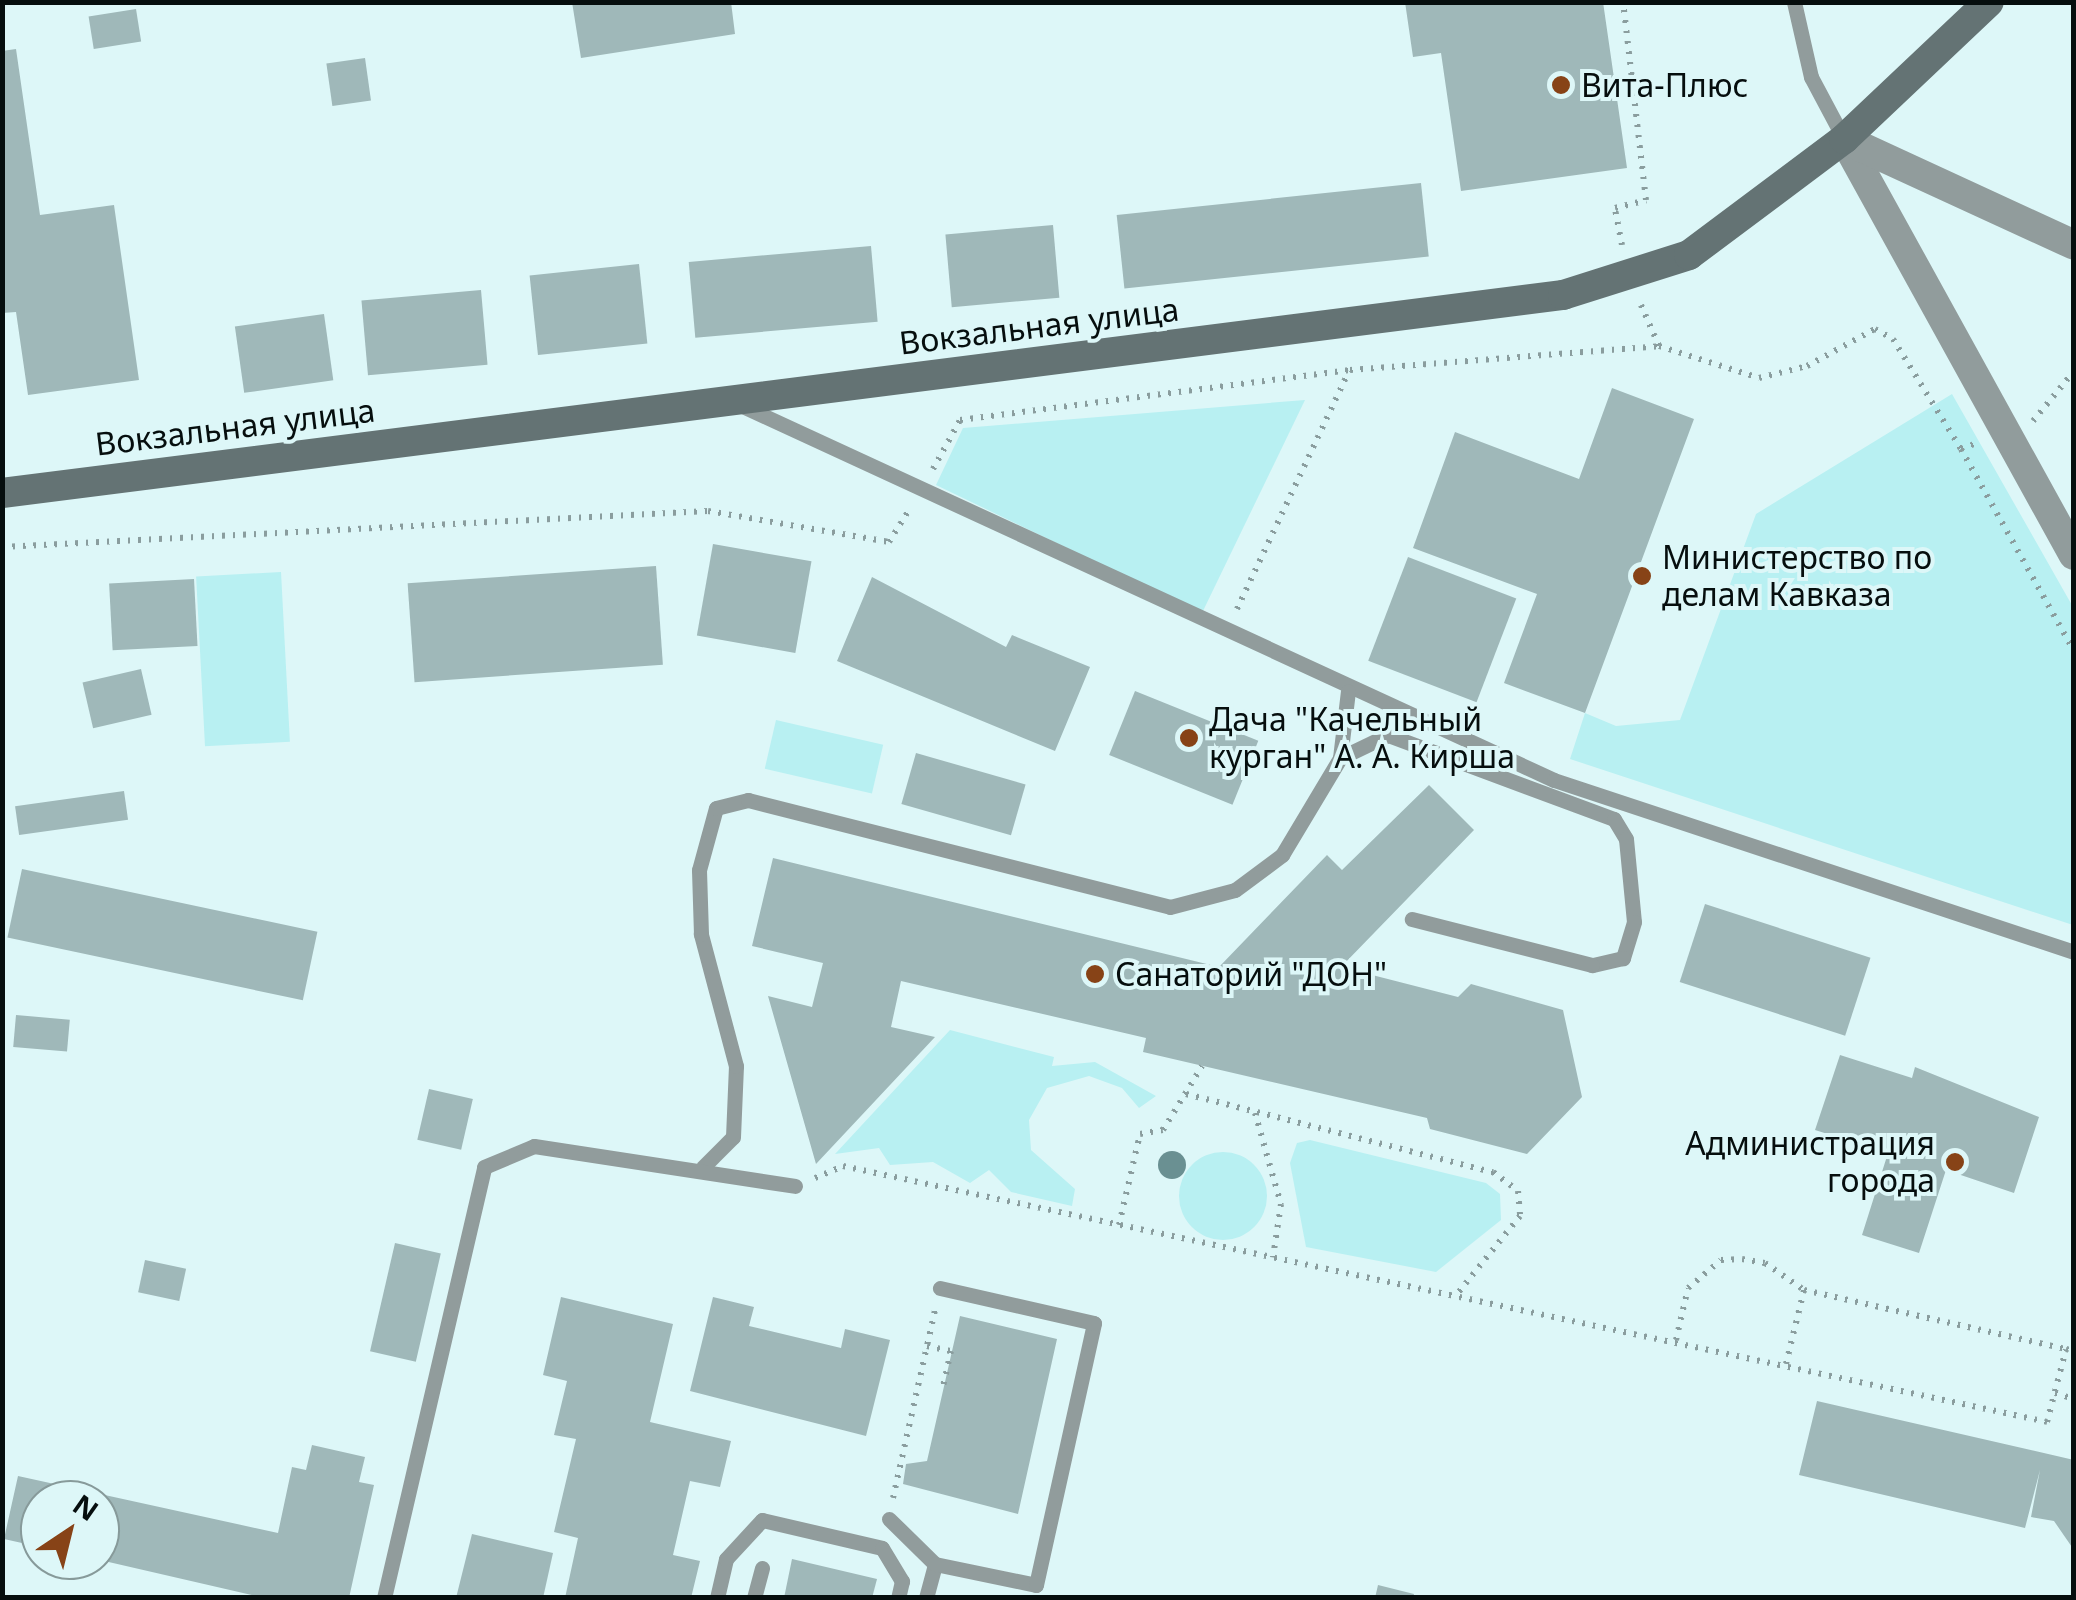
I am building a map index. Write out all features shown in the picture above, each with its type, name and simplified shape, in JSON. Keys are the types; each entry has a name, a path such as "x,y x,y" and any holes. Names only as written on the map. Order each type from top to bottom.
{"main road":[{"name":"Вокзальная улица","path":"2,493 1562,294 1629,278 1689,255 1844,139 1990,2"}],"street":[{"path":"1844,139 2074,245"},
{"path":"1844,139 2074,554"}],"lane":[{"path":"1794,2 1811,78 1844,139"},
{"path":"731,400 1348,692 1554,780 2074,952"},
{"path":"702,1167 734,1137 736,1066 701,934 699,870 716,808 748,800 1170,907 1236,890 1282,854 1340,758 1348,692"},
{"path":"1340,758 1388,735 1614,819 1626,840 1634,922 1623,958 1592,965 1412,918"},
{"path":"384,1598 484,1167 534,1146 702,1167 796,1186"},
{"path":"888,1518 935,1564 1036,1585 1094,1323 940,1288"},
{"path":"717,1598 726,1559 762,1520 882,1548 902,1581 898,1598"},
{"path":"926,1598 935,1564"},
{"path":"754,1598 762,1568"}],"path":[{"path":"1623,2 1646,200 1615,208 1629,278 1659,346 1725,375 1808,366 1875,328 1893,340 1961,449 2074,651"},
{"path":"1225,634 1350,370"},
{"path":"2040,418 2073,371"},
{"path":"1961,449 1983,440"},
{"path":"1119,1225 1140,1134 1163,1130 1202,1066"},
{"path":"1186,1094 1493,1172 1518,1191 1520,1216 1456,1294"},
{"path":"1255,1112 1281,1204 1273,1257"},
{"path":"796,1186 842,1166 1676,1340 2047,1422 2070,1350 1804,1290 1766,1263 1721,1260 1688,1288 1676,1340"},
{"path":"888,1518 940,1288"},
{"path":"1786,1364 1804,1290"},
{"path":"927,1346 951,1351 942,1391 946,1375"},
{"path":"2054,1393 2074,1398"}],"shaded area":[{"path":"1952,394 2073,607 2073,925 1570,759 1585,713 1616,726 1680,720 1756,514"},
{"path":"1305,400 1202,613 936,485 963,428"},
{"path":"281,572 290,742 205,746 196,576"},
{"path":"776,720 883,745 872,793 765,769"},
{"path":"950,1030 1054,1057 1052,1066 1095,1062 1156,1096 1139,1108 1122,1088 1089,1076 1047,1088 1029,1120 1031,1150 1075,1189 1072,1206 1011,1192 989,1170 970,1183 933,1162 890,1165 879,1148 835,1154"},
{"path":"1310,1140 1486,1183 1500,1194 1501,1220 1436,1272 1306,1247 1290,1163 1297,1143"},
{"path":"1214,1152 1232,1152 1248,1159 1260,1171 1267,1196 1260,1221 1248,1233 1232,1240 1214,1240 1198,1233 1186,1221 1179,1205 1179,1187 1186,1171 1198,1159"}],"building":[{"path":"572,2 731,2 735,34 581,58"},
{"path":"1405,2 1603,2 1627,168 1461,191 1441,53 1413,57"},
{"path":"136,9 141,42 94,49 89,17"},
{"path":"16,49 40,215 114,205 139,380 28,395 16,312 2,313 2,51"},
{"path":"365,58 371,101 332,106 326,63"},
{"path":"1421,183 1429,257 1124,289 1117,215"},
{"path":"1053,225 1059,298 952,307 945,234"},
{"path":"871,246 878,322 695,338 689,262"},
{"path":"639,264 647,344 538,355 530,275"},
{"path":"481,290 488,365 368,375 361,300"},
{"path":"324,314 333,380 244,393 235,327"},
{"path":"1612,388 1694,419 1585,713 1504,683 1537,594 1413,548 1455,432 1579,479"},
{"path":"713,544 811,561 795,653 697,636"},
{"path":"1408,557 1516,599 1477,702 1368,661"},
{"path":"656,566 663,665 415,682 408,583"},
{"path":"872,577 1006,647 1012,635 1090,667 1055,751 837,661"},
{"path":"194,579 198,646 113,650 109,583"},
{"path":"141,669 152,715 93,728 83,682"},
{"path":"1135,691 1258,741 1232,805 1109,755"},
{"path":"916,753 1026,784 1011,835 901,804"},
{"name":"Санаторий \"ДОН\"","path":"1429,785 1474,830 1341,967 1458,997 1471,984 1563,1010 1582,1097 1527,1154 1430,1129 1427,1118 1143,1052 1146,1038 901,981 891,1027 935,1037 816,1164 768,996 812,1007 823,963 752,946 773,858 1219,967 1327,855 1342,870"},
{"path":"124,791 128,820 19,835 15,806"},
{"path":"22,869 317,932 303,1000 7,937"},
{"path":"1705,904 1870,958 1845,1036 1680,982"},
{"path":"16,1015 70,1020 67,1052 13,1047"},
{"name":"Администрация города","path":"1840,1055 1912,1078 1915,1067 2039,1117 2014,1193 1946,1170 1919,1253 1862,1235 1888,1153 1815,1130"},
{"path":"429,1089 473,1099 461,1150 417,1140"},
{"path":"395,1243 441,1254 416,1362 370,1351"},
{"path":"145,1260 186,1269 179,1301 138,1292"},
{"path":"561,1297 673,1324 650,1422 731,1441 720,1487 690,1481 673,1555 700,1561 691,1598 565,1598 578,1538 554,1532 576,1439 554,1435 567,1381 543,1375"},
{"path":"713,1297 754,1307 749,1326 841,1348 845,1329 890,1340 866,1436 690,1391"},
{"path":"960,1316 1057,1339 1018,1514 903,1484 906,1464 927,1461"},
{"path":"1817,1401 2074,1460 2074,1550 2054,1521 2031,1517 2040,1470 2025,1528 1799,1475"},
{"path":"312,1445 365,1457 359,1482 374,1485 349,1598 265,1598 120,1565 120,1498 278,1533 292,1467 306,1470"},
{"path":"18,1476 36,1480 20,1480 20,1543 4,1539"},
{"path":"472,1534 553,1553 543,1598 456,1598"},
{"path":"792,1559 877,1579 872,1598 784,1598"},
{"path":"1378,1585 1414,1594 1413,1598 1375,1598"}],"place":[{"name":"Вита-Плюс","path":"1561,85"},
{"name":"Министерство по делам Кавказа","path":"1642,576"},
{"name":"Дача \"Качельный курган\" А. А. Кирша","path":"1189,738"},
{"name":"Санаторий \"ДОН\"","path":"1095,974"},
{"name":"Администрация города","path":"1955,1162"}]}
